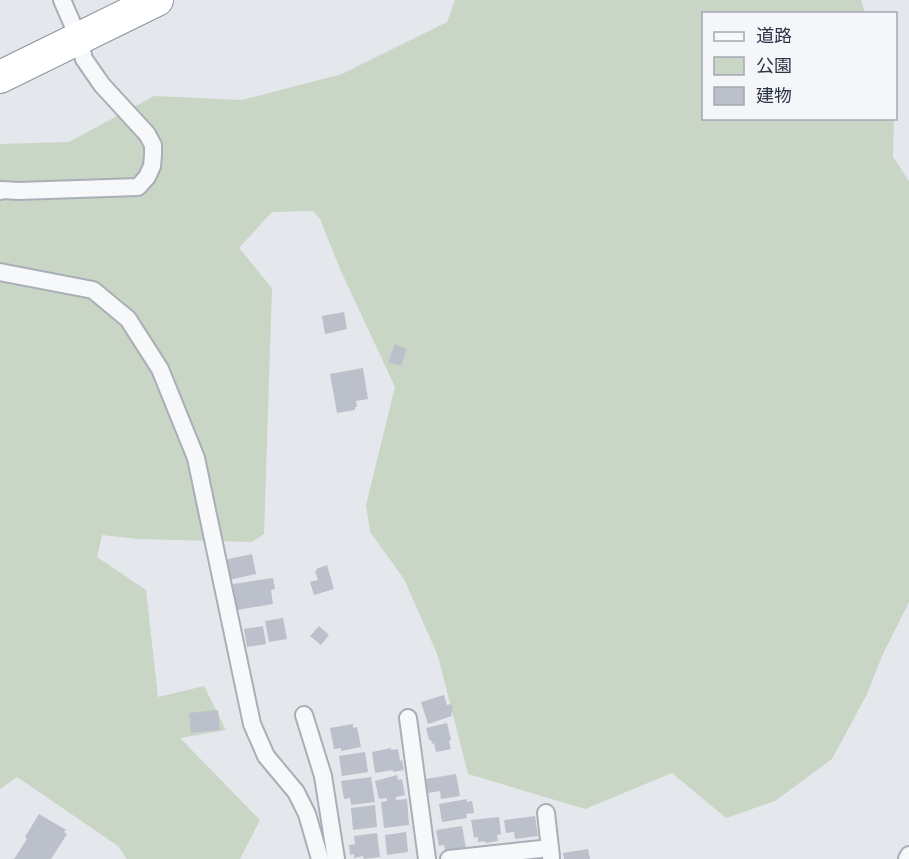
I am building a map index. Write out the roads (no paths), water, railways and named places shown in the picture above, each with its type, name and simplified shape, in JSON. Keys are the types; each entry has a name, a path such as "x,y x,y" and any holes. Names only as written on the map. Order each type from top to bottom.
{"highway":[{"path":"0,77 157,0"}],"street":[{"path":"0,191 138,187 147,177 152,166 153,145 147,134 117,103 84,59 79,39 62,0"},
{"path":"0,272 93,290 128,319 160,369 196,458 252,724 266,756 296,792 307,814 320,859"},
{"path":"304,715 323,776 336,859"},
{"path":"408,718 427,859"},
{"path":"449,859 551,853 546,813"}]}
